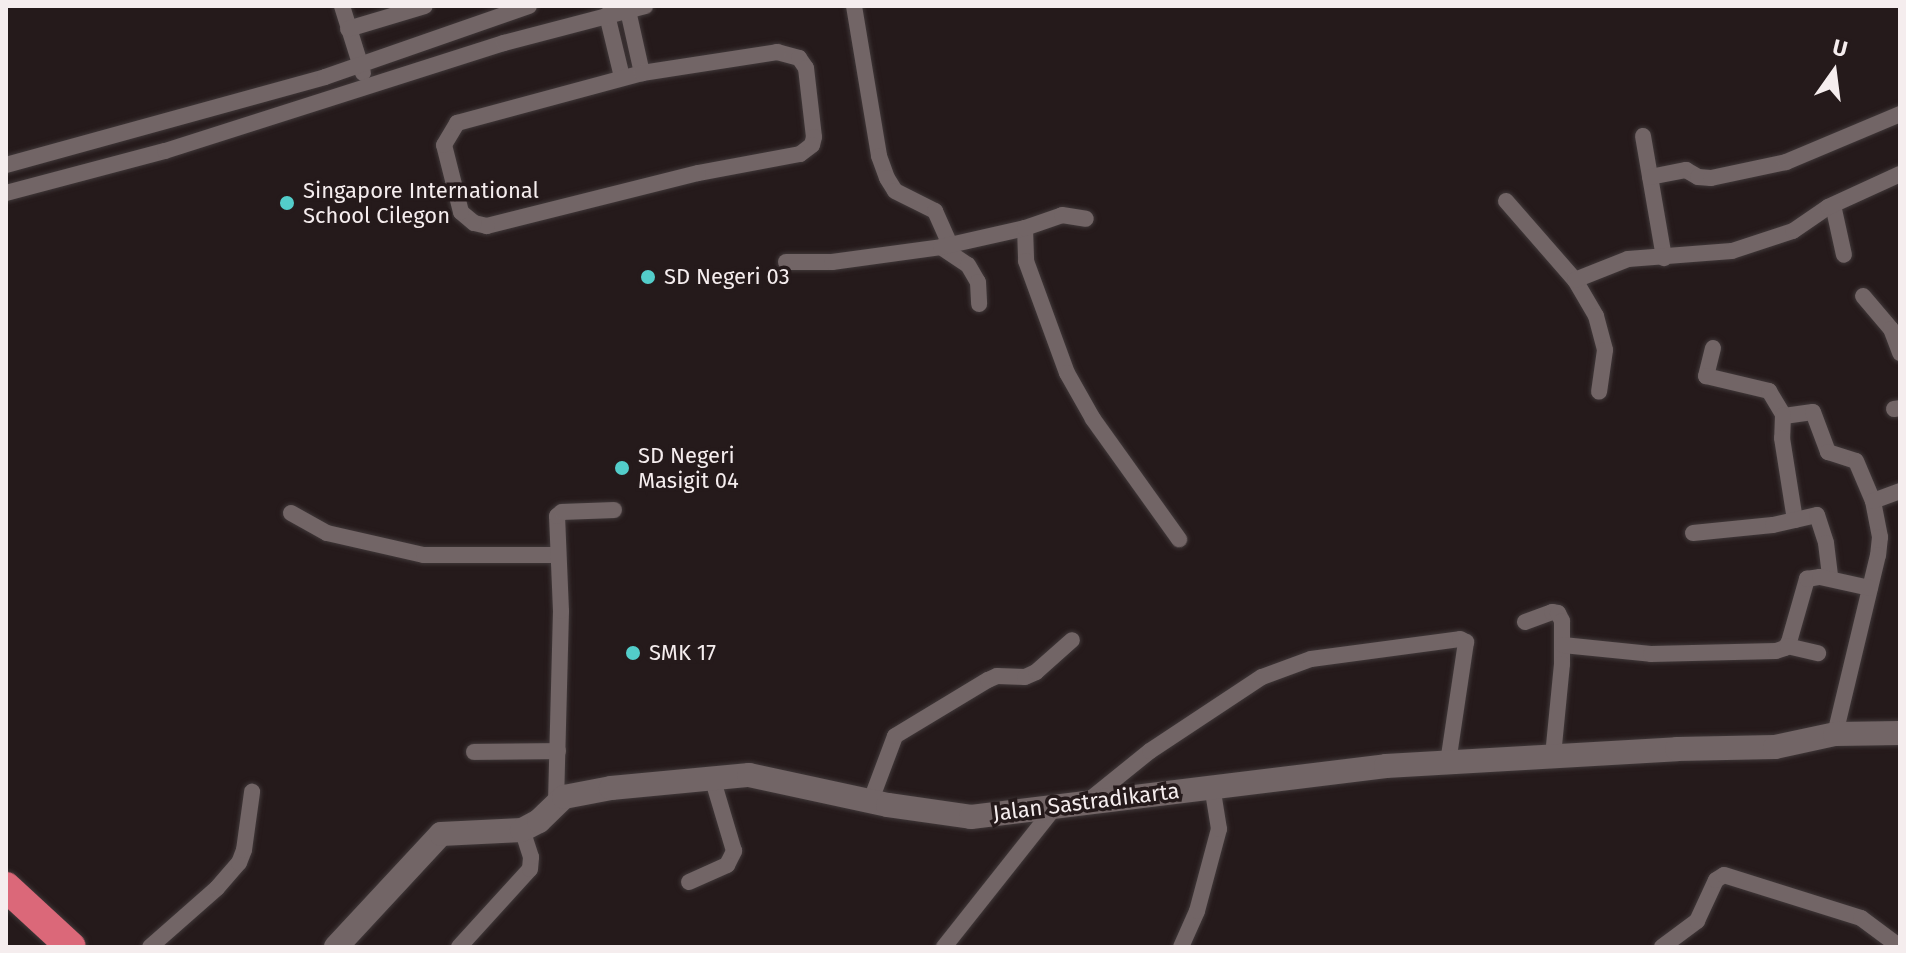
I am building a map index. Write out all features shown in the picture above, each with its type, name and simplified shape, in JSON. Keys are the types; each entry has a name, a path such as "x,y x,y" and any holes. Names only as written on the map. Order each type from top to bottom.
{"highway":[{"path":"6,887 71,947"},
{"path":"6,911 45,947"}],"street":[{"path":"342,6 368,88"},
{"path":"348,29 425,6"},
{"path":"6,165 359,64 529,6"},
{"path":"854,6 879,156 887,178 895,191 935,211 945,246 968,265 978,282 979,304"},
{"path":"6,193 633,7 642,73"},
{"path":"607,15 622,77"},
{"path":"777,52 790,53 806,68 814,126 812,145 792,157 698,173 487,226 474,223 461,212 444,159 444,145 451,128 484,115 642,73 777,52"},
{"path":"381,57 388,82"},
{"path":"1650,177 1686,170 1693,171 1698,177 1711,178 1786,162 1900,114"},
{"path":"1643,136 1664,258"},
{"path":"70,147 81,173"},
{"path":"1575,280 1628,259 1732,251 1793,231 1833,205 1900,174"},
{"path":"1506,201 1575,280 1596,316 1605,357 1599,392"},
{"path":"1833,205 1844,255"},
{"path":"786,262 832,262 945,246 1025,228 1062,215 1086,219"},
{"path":"1025,228 1026,261 1067,373 1093,419 1179,539"},
{"path":"1863,296 1891,329 1900,353"},
{"path":"1713,348 1706,376 1769,391 1783,415 1782,438 1795,520"},
{"path":"1783,415 1813,412 1828,452 1856,461 1873,501 1880,537 1835,734"},
{"path":"1873,501 1900,491"},
{"path":"556,802 561,611 556,555 557,516 562,512 614,510"},
{"path":"291,513 327,533 424,555 556,555"},
{"path":"1693,533 1819,517 1830,578"},
{"path":"1787,646 1804,582 1811,577 1830,578 1870,588"},
{"path":"1525,622 1558,613 1562,621 1563,645 1553,756"},
{"path":"1087,802 1150,751 1262,677 1311,659 1460,639 1466,642 1448,762"},
{"path":"871,800 895,736 988,680 997,676 1025,677 1036,672 1072,640"},
{"path":"1563,645 1651,654 1767,652 1787,646 1818,653"},
{"name":"Jalan Sastradikarta","path":"522,830 539,821 556,802 576,794 712,777 749,775 950,816 1054,808 1212,786 1448,762 1775,747 1835,734 1900,733"},
{"path":"474,752 558,751"},
{"path":"689,882 727,865 734,851 712,777"},
{"path":"1181,947 1197,911 1219,829 1212,786"},
{"path":"150,947 217,888 239,863 244,850 252,792"},
{"path":"944,947 1054,808"},
{"path":"336,947 441,834 522,830 531,857 530,869 459,947"},
{"path":"1662,947 1697,921 1716,880 1724,875 1861,918 1900,947"}],"place":[{"name":"Singapore International School Cilegon","path":"287,203"},
{"name":"SD Negeri 03","path":"648,277"},
{"name":"SD Negeri Masigit 04","path":"622,468"},
{"name":"SMK 17","path":"633,653"}]}
